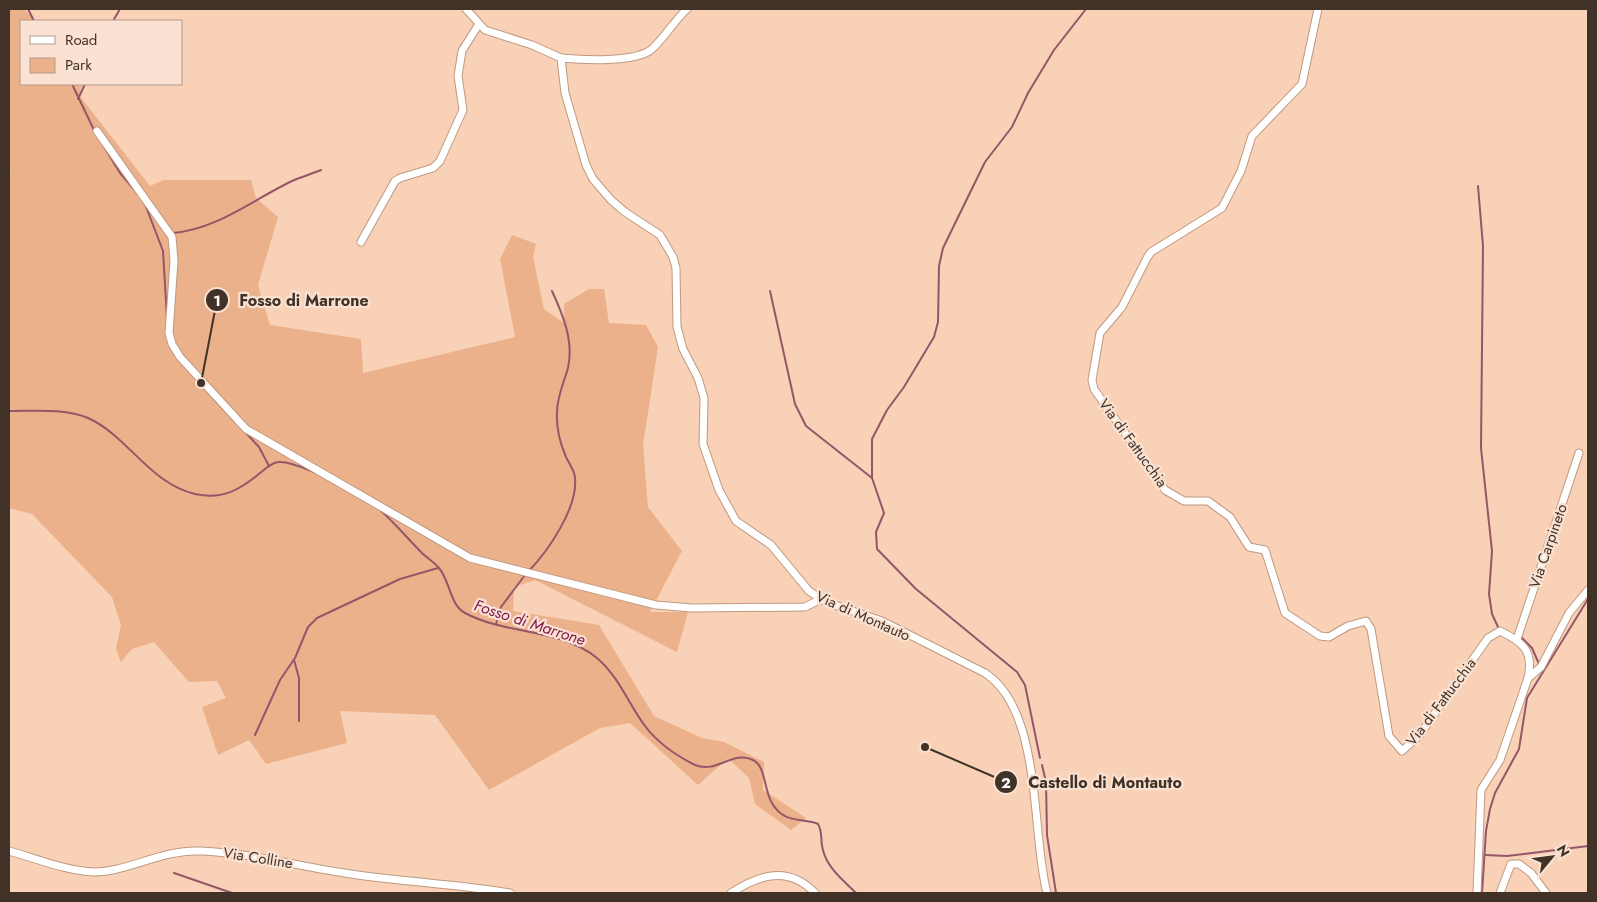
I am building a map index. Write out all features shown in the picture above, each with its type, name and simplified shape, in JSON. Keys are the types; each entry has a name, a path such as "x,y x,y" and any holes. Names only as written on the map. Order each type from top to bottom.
{"street":[{"path":"466,9 479,24 497,35 532,44 561,58 583,61 641,55 650,51 687,9"},
{"name":"Via di Fattucchia","path":"1318,9 1302,84 1252,136 1241,171 1222,208 1151,252 1122,307 1100,333 1092,380 1094,389 1165,490 1184,501 1208,501 1230,517 1249,547 1265,550 1286,612 1320,636 1329,637 1348,626 1366,621 1371,629 1389,736 1402,751 1419,736 1488,638 1500,631 1517,639"},
{"path":"361,242 395,181 432,168 440,161 463,110 458,76 462,51 479,24"},
{"name":"Via di Montauto","path":"561,58 564,93 586,165 594,179 618,206 660,235 673,257 676,268 677,327 683,349 698,378 704,398 703,444 719,490 732,515 742,527 772,545 809,591 834,606 882,621 976,669 991,678 1001,689 1016,717 1029,756 1034,780 1040,858 1047,893"},
{"path":"96,131 172,237 174,260 169,318 172,344 180,357 246,429 470,558 656,605 692,608 805,607 821,599"},
{"name":"Via Carpineto","path":"1517,639 1579,453"},
{"path":"1528,678 1541,667 1569,613 1588,590"},
{"path":"1477,893 1481,790 1500,760 1531,666 1529,656 1517,639"},
{"name":"Via Colline","path":"9,851 93,872 108,870 169,853 199,851 240,854 352,874 472,886 510,893"},
{"path":"1500,893 1511,864 1519,864 1531,873 1546,893"},
{"path":"731,893 746,884 771,875 785,876 798,881 815,893"}],"green space":[{"path":"9,9 24,9 35,20 20,20 20,85 82,85 79,95 150,186 164,180 251,180 256,198 278,217 258,285 270,325 361,339 363,373 515,337 500,259 512,235 536,244 533,257 544,309 564,323 564,304 589,289 604,289 609,323 646,325 658,347 643,445 648,507 682,551 650,612 688,612 677,652 535,580 514,587 513,611 599,625 654,716 702,738 724,742 764,762 763,790 806,818 791,830 755,804 749,778 728,758 698,785 630,723 600,728 489,790 435,715 340,711 347,743 266,764 249,740 218,755 202,707 226,698 217,681 189,682 154,642 132,649 121,662 116,649 121,625 112,597 32,514 9,508 9,173 11,169 9,168"}],"waterway":[{"name":"Fosso di Marrone","path":"28,9 34,20"},
{"path":"114,20 120,9"},
{"path":"1040,758 1025,685 1017,672 916,589 877,549 876,532 884,513 872,478 872,439 887,410 904,387 934,337 938,322 939,266 943,248 985,162 1012,127 1028,93 1054,50 1086,9"},
{"name":"Fosso di Marrone","path":"72,85 94,130"},
{"path":"78,99 85,85"},
{"name":"Fosso di Marrone","path":"103,145 120,173 138,194"},
{"path":"172,233 188,231 219,220 292,181 321,170"},
{"path":"1478,186 1483,246 1481,448 1492,551 1489,594 1492,614 1499,629"},
{"name":"Fosso di Marrone","path":"145,204 163,251 167,318"},
{"path":"528,572 544,553 560,528 567,515 575,490 575,475 562,446 557,418 557,406 568,368 570,348 566,328 552,291"},
{"path":"770,291 795,404 806,426 872,478"},
{"name":"Fosso di Marrone","path":"214,399 259,447 269,466"},
{"path":"9,411 60,411 88,418 115,436 164,480 195,494 214,496 238,489 276,462 293,464 316,473"},
{"name":"Fosso di Marrone","path":"380,510 439,568 446,579 453,599 465,613 498,625 567,641 582,648 605,665 655,738 695,765 710,767 738,758 753,760 758,764 762,770 768,795 777,810 789,818 818,824 823,850 828,863 836,874 856,893"},
{"path":"255,735 280,680 295,658 308,627 317,618 400,579 438,568"},
{"path":"496,624 501,607 525,575"},
{"path":"1482,893 1486,831 1490,809 1495,793 1519,749 1527,698 1588,599"},
{"path":"1520,636 1532,648 1539,664"},
{"path":"294,660 299,678 299,721"},
{"path":"1042,765 1046,782 1047,835 1056,893"},
{"path":"1485,855 1507,856 1588,846"},
{"path":"174,873 232,893"}],"place":[{"name":"Fosso di Marrone","path":"201,383"},
{"name":"Castello di Montauto","path":"925,747"}]}
